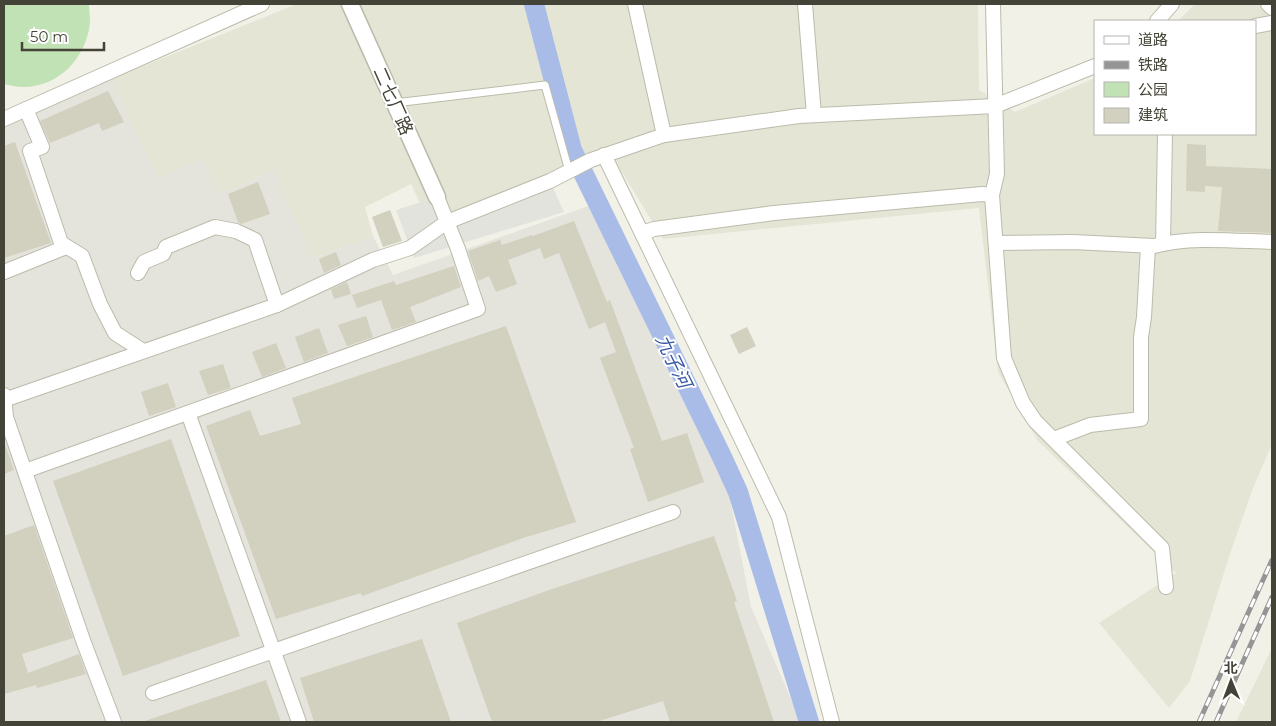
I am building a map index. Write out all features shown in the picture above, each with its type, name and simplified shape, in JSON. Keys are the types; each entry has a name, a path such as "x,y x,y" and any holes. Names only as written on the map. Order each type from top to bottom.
{"street":[{"path":"4,119 262,4"},
{"name":"二七厂路","path":"350,4 437,198"},
{"path":"635,4 664,135"},
{"path":"805,4 814,115"},
{"path":"993,4 998,174 992,195 1004,358 1023,403 1035,421 1162,548 1166,587"},
{"path":"1158,20 1172,4"},
{"path":"1268,4 1272,8"},
{"path":"1256,26 1272,23"},
{"path":"114,722 84,643 25,470 5,418 4,398 277,305 373,260 410,248 447,222 569,172 597,157 664,135 814,115 995,106 1094,66"},
{"path":"26,109 42,147 30,151 61,243 82,256 100,304 115,333 143,350"},
{"path":"1163,244 1165,135"},
{"path":"597,157 642,233 779,517 832,722"},
{"path":"642,233 654,229 774,213 982,194 992,195"},
{"path":"25,470 478,309 437,198"},
{"path":"138,273 144,262 164,254 166,247 215,227 236,231 255,240 277,305"},
{"path":"996,244 1073,242 1148,246 1211,240 1272,242"},
{"path":"4,272 66,246"},
{"path":"1054,439 1090,425 1141,419 1141,337 1148,246"},
{"path":"188,413 299,722"},
{"path":"154,693 673,512"}],"lane":[{"path":"395,103 545,85 569,172"}],"shaded area":[{"path":"297,4 978,4 979,90 1015,112 1094,78 1094,135 1256,135 1256,20 1179,20 1195,4 1272,4 1272,444 1253,488 1229,557 1190,681 1169,708 1099,623 1176,573 1038,441 998,372 979,208 663,239 615,161 448,213 437,198 420,203 411,184 365,207 373,236 312,259 274,171 220,194 158,178 111,79"},
{"path":"111,79 158,178 203,159 220,194 274,171 312,259 373,236 393,275 594,204 729,494 751,607 801,722 4,722 4,127"},
{"path":"550,181 564,212 414,258 396,210 437,197 448,213"},
{"path":"1272,648 1272,722 1236,722"}],"green space":[{"path":"4,4 89,4 90,23 83,48 77,59 59,76 48,82 36,86 21,87 4,84"}],"building":[{"path":"108,91 124,122 102,131 99,123 50,143 40,121"},
{"path":"15,142 51,243 4,258 4,146"},
{"path":"1187,144 1206,145 1206,166 1272,169 1272,233 1218,231 1222,187 1205,186 1205,192 1186,191"},
{"path":"258,182 270,214 241,224 238,222 228,194"},
{"path":"390,210 402,241 383,247 372,217"},
{"path":"574,221 607,302 610,300 662,441 687,433 704,482 648,502 630,449 634,448 600,358 616,352 605,322 589,329 559,253 544,259 540,248 508,260 517,284 496,292 489,276 478,281 468,251 500,240 502,245"},
{"path":"336,252 341,265 324,273 319,259"},
{"path":"454,266 461,287 410,307 416,322 392,330 381,300 357,308 352,295 394,281 396,285"},
{"path":"347,282 351,294 334,299 331,289"},
{"path":"366,316 373,337 347,346 338,325"},
{"path":"506,326 576,522 523,538 362,596 361,593 276,619 206,426 250,410 260,436 301,424 292,398"},
{"path":"747,327 756,346 739,354 730,335"},
{"path":"319,328 328,353 304,362 295,337"},
{"path":"276,343 286,368 262,377 252,352"},
{"path":"223,364 231,388 208,395 199,371"},
{"path":"168,383 176,407 149,416 141,392"},
{"path":"171,439 240,636 123,676 53,481"},
{"path":"4,444 14,470 4,474"},
{"path":"34,525 73,638 22,654 28,673 79,654 86,674 37,688 36,685 4,694 4,536"},
{"path":"714,536 737,601 734,602 774,722 670,722 663,701 596,722 492,722 457,623 555,588"},
{"path":"422,639 451,722 314,722 300,678"},
{"path":"266,680 281,722 145,722 145,721"}],"waterway":[{"name":"九子河","path":"534,4 572,150 738,492 809,722"}],"railway":[{"path":"1199,722 1272,560"},
{"path":"1216,722 1272,597"}]}
